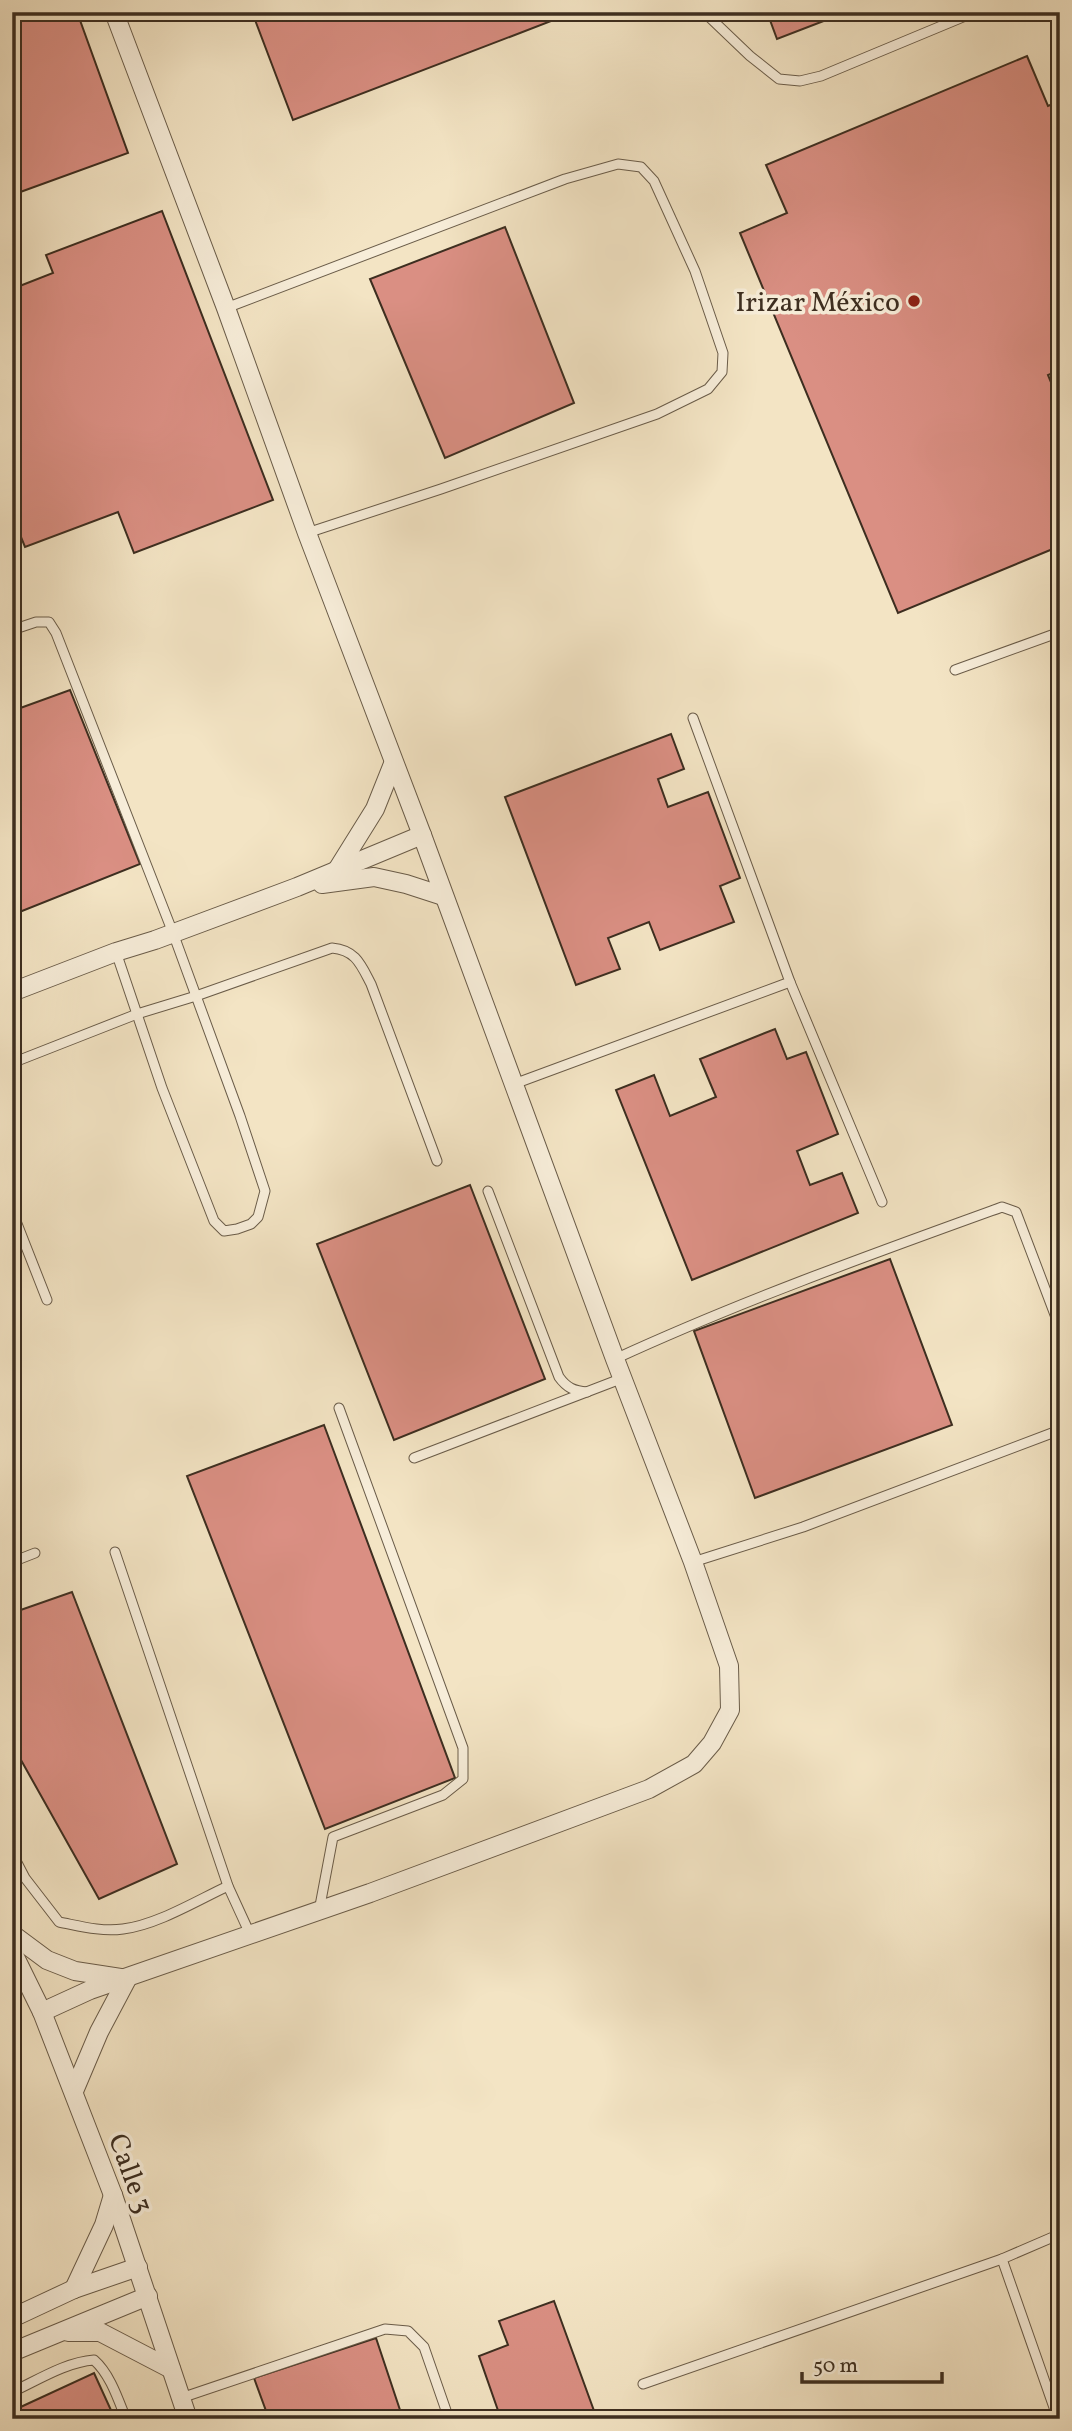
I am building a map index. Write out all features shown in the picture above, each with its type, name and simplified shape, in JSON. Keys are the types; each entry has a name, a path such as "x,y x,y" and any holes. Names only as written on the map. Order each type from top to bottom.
{"street":[{"path":"42,2012 90,1990 319,1910 649,1789 694,1765 712,1743 730,1710 729,1666 694,1562 615,1359 114,12"},
{"path":"337,870 375,810 393,764"},
{"path":"12,992 298,887 422,835"},
{"path":"298,887 374,877 443,896"},
{"path":"12,1934 47,1960 75,1971 127,1979"},
{"name":"Calle 3","path":"12,1951 42,2012 74,2091 113,2195 188,2419"},
{"path":"74,2091 99,2032 127,1979"},
{"path":"74,2289 104,2225 113,2195"},
{"path":"12,2318 74,2289 138,2267"},
{"path":"12,2352 148,2297"},
{"path":"61,2331 100,2332 171,2369"}],"lane":[{"path":"704,12 750,56 779,79 800,81 821,76 975,12"},
{"path":"226,308 565,179 618,164 641,167 654,181 695,271 723,353 722,372 708,389 644,418 307,533"},
{"path":"12,630 36,622 49,622 56,634 173,933 265,1191 258,1217 251,1224 223,1231 215,1221 162,1088 116,952"},
{"path":"955,670 1060,632"},
{"path":"693,718 790,982 882,1202"},
{"path":"12,1063 137,1014 332,948 346,949 359,962 371,984 438,1161"},
{"path":"514,1084 790,982"},
{"path":"488,1192 559,1377 574,1391 587,1392"},
{"path":"615,1359 815,1275 1002,1207 1016,1212 1060,1328"},
{"path":"12,1211 47,1300"},
{"path":"414,1458 623,1378"},
{"path":"319,1910 333,1837 443,1796 463,1779 463,1748 339,1408"},
{"path":"694,1562 803,1527 1060,1430"},
{"path":"12,1562 35,1552"},
{"path":"115,1552 229,1886 250,1934"},
{"path":"12,1853 25,1878 59,1922 97,1930 125,1929 156,1919 229,1886"},
{"path":"643,2384 1002,2259 1060,2234"},
{"path":"1002,2259 1058,2419"},
{"path":"181,2398 385,2329 408,2331 424,2347 449,2419"},
{"path":"12,2392 82,2361 94,2360 101,2365 126,2419"}],"building":[{"path":"12,12 77,12 128,153 12,195"},
{"path":"252,12 557,12 559,18 293,120"},
{"path":"767,12 847,12 777,39"},
{"name":"Irizar México","path":"1027,56 1048,106 1060,101 1060,370 1048,375 1060,404 1060,546 898,613 740,233 787,213 766,165"},
{"path":"162,211 273,500 134,553 118,512 25,547 12,515 12,289 53,273 46,255"},
{"path":"505,227 574,403 445,458 370,279"},
{"path":"70,690 140,864 12,915 12,711"},
{"path":"671,734 684,769 658,779 668,807 708,792 740,878 720,886 734,922 660,950 649,922 608,938 620,969 576,985 505,797"},
{"path":"775,1029 787,1059 806,1052 838,1134 797,1151 810,1185 842,1173 858,1213 692,1280 616,1090 654,1075 670,1116 716,1097 700,1059"},
{"path":"470,1185 545,1379 394,1440 317,1244"},
{"path":"890,1259 952,1425 755,1498 694,1331"},
{"path":"324,1425 455,1778 325,1829 187,1476"},
{"path":"72,1592 177,1864 99,1899 12,1744 12,1613"},
{"path":"554,2301 597,2419 501,2419 479,2356 508,2345 499,2321"},
{"path":"376,2338 403,2419 269,2419 254,2378"},
{"path":"94,2373 115,2419 12,2419 12,2411"}],"place":[{"name":"Irizar México","path":"914,301"}]}
